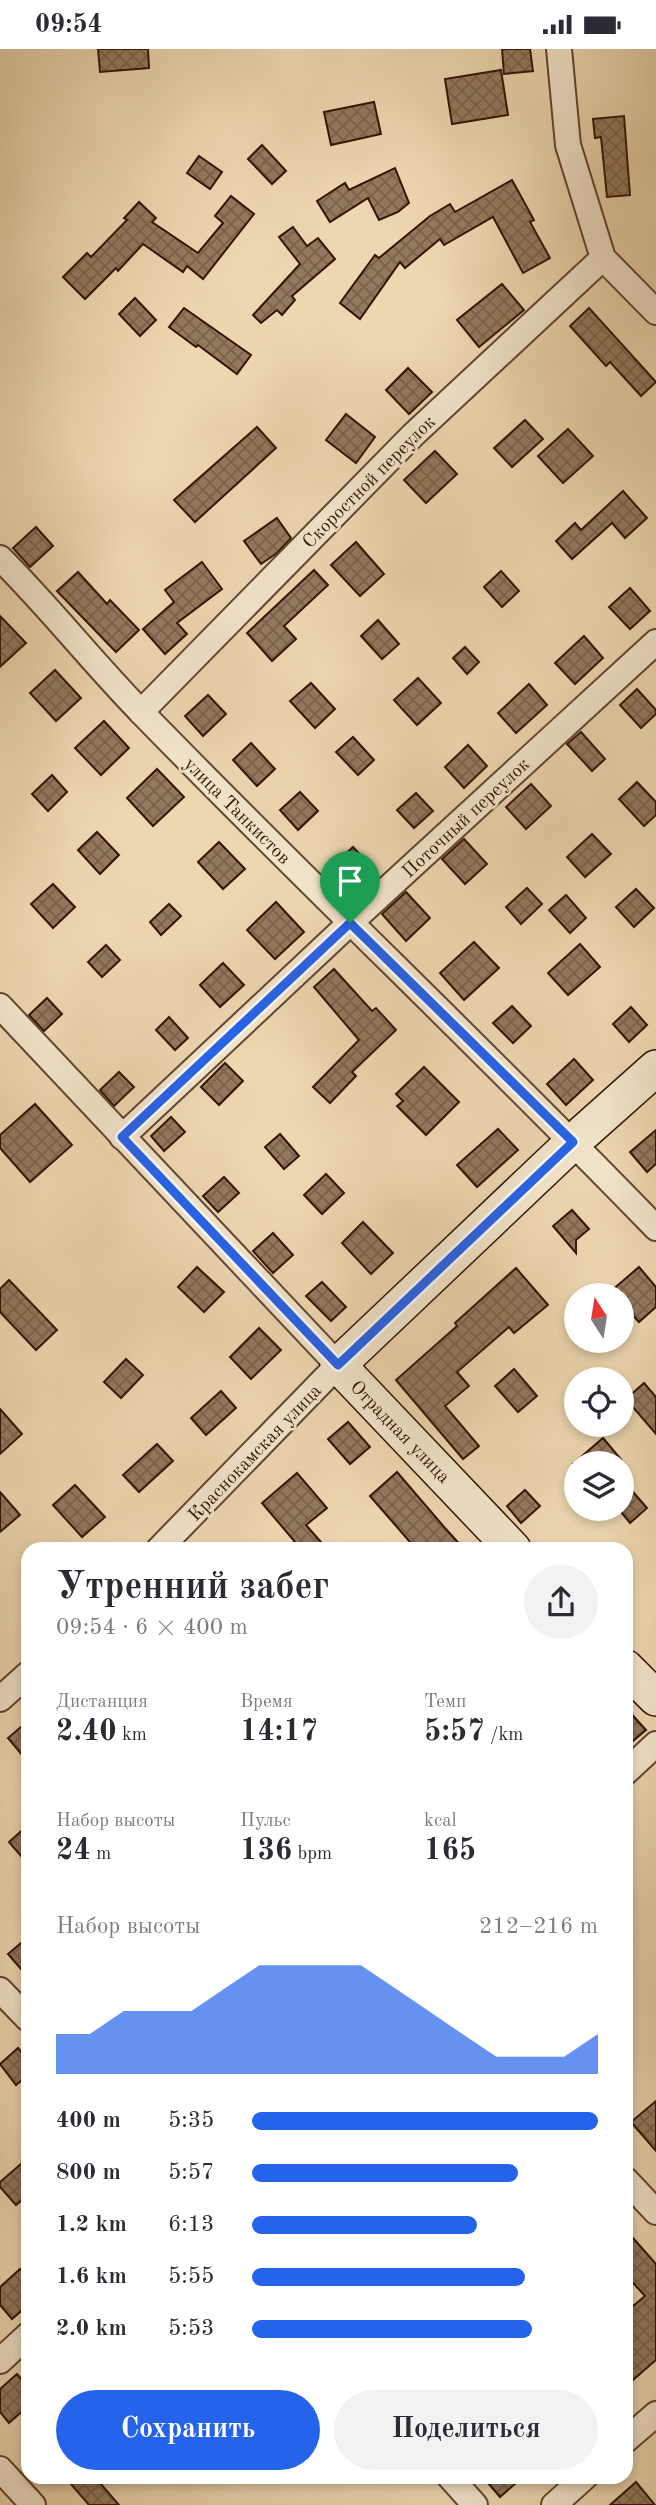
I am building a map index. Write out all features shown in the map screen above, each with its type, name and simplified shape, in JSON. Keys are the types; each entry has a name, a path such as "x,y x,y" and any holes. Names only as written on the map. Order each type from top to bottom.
{"street":[{"path":"559,49 568,145 603,258 656,311"},
{"name":"Скоростной переулок","path":"141,712 413,435 603,258"},
{"name":"улица Танкистов","path":"0,558 141,712 656,1228"},
{"name":"Поточный переулок","path":"122,1137 656,642"},
{"name":"Отрадная улица","path":"0,1006 506,1542"},
{"name":"Краснокамская улица","path":"166,1542 338,1365 573,1142 656,1068"},
{"path":"633,1675 656,1699"},
{"path":"0,1699 21,1680"},
{"path":"633,1765 656,1744"},
{"path":"0,1990 21,2012"},
{"path":"633,2187 656,2212"},
{"path":"0,2361 21,2342"},
{"path":"633,2435 656,2414"},
{"path":"0,2469 33,2505"},
{"path":"456,2484 475,2505"},
{"path":"554,2505 577,2484"}],"building":[{"path":"98,49 148,49 149,68 100,72"},
{"path":"502,49 530,49 533,71 504,74"},
{"path":"501,70 508,115 452,124 445,79"},
{"path":"374,102 381,134 331,145 324,112"},
{"path":"624,116 630,195 607,197 601,137 595,138 593,119"},
{"path":"262,145 286,171 272,184 248,159"},
{"path":"199,156 222,172 210,189 187,173"},
{"path":"395,168 409,203 398,212 379,220 368,198 330,222 317,201 345,183 349,190"},
{"path":"512,180 534,220 530,222 550,258 523,273 493,217 444,245 440,239 405,268 400,262 360,319 340,303 375,255 379,258 430,216 450,204 455,212"},
{"path":"231,196 254,214 203,279 187,266 183,272 143,244 118,271 116,268 85,299 63,277 87,253 91,257 127,220 124,218 139,202 156,218 152,222 198,253 223,223 215,216"},
{"path":"293,227 307,246 318,238 335,259 292,296 295,300 282,315 277,310 261,323 253,315 300,264 279,237"},
{"path":"502,284 524,310 479,347 457,320"},
{"path":"135,298 156,320 140,336 119,314"},
{"path":"184,308 251,355 237,374 169,327"},
{"path":"589,308 656,382 641,396 610,362 606,366 570,326"},
{"path":"408,368 432,392 409,414 386,390"},
{"path":"346,414 375,437 356,463 326,440"},
{"path":"525,420 543,439 512,467 494,448"},
{"path":"257,427 276,448 195,522 174,500"},
{"path":"568,429 593,456 563,483 538,456"},
{"path":"435,451 457,474 426,503 404,480"},
{"path":"623,491 647,518 625,538 612,523 572,559 556,541 575,523 581,530"},
{"path":"277,518 291,538 277,553 261,564 244,541"},
{"path":"36,527 53,546 30,567 13,548"},
{"path":"356,542 384,574 360,596 331,565"},
{"path":"202,562 222,589 177,623 187,634 165,654 143,629 174,602 165,590"},
{"path":"314,570 328,585 284,626 296,639 272,661 247,633"},
{"path":"501,571 519,591 502,607 484,587"},
{"path":"78,572 107,604 110,600 139,630 116,652 57,591"},
{"path":"630,588 650,611 630,629 609,607"},
{"path":"0,616 26,643 0,667"},
{"path":"378,620 399,644 382,659 361,636"},
{"path":"584,636 603,658 575,684 555,663"},
{"path":"465,647 479,662 467,674 453,658"},
{"path":"55,670 81,698 56,721 30,693"},
{"path":"418,678 441,703 417,725 394,700"},
{"path":"311,683 335,709 315,728 290,701"},
{"path":"529,684 547,705 516,733 498,713"},
{"path":"637,689 656,710 656,714 641,728 620,705"},
{"path":"208,695 226,714 203,736 185,716"},
{"path":"104,721 129,748 101,775 75,748"},
{"path":"581,732 605,759 592,771 567,744"},
{"path":"353,737 374,760 358,775 336,752"},
{"path":"251,743 275,769 257,786 233,760"},
{"path":"468,745 487,766 464,788 445,767"},
{"path":"157,769 184,797 153,826 127,798"},
{"path":"52,775 67,792 48,811 32,794"},
{"path":"637,782 656,802 656,815 644,826 619,799"},
{"path":"531,784 551,806 526,829 506,807"},
{"path":"300,792 318,811 298,830 280,810"},
{"path":"416,793 433,811 414,828 397,810"},
{"path":"97,832 119,855 100,874 78,850"},
{"path":"592,834 611,854 585,877 567,857"},
{"path":"464,839 487,864 465,884 442,859"},
{"path":"219,842 245,869 223,889 198,862"},
{"path":"353,847 371,866 350,885 333,866"},
{"path":"53,884 75,907 53,928 31,904"},
{"path":"527,888 542,904 521,924 506,907"},
{"path":"636,889 654,908 634,927 616,907"},
{"path":"406,892 430,918 406,941 382,914"},
{"path":"566,895 586,918 570,933 549,910"},
{"path":"276,902 304,932 275,959 247,930"},
{"path":"169,904 181,916 161,935 150,922"},
{"path":"474,942 499,968 464,1000 440,973"},
{"path":"580,944 600,967 568,995 548,973"},
{"path":"106,945 120,960 102,977 88,962"},
{"path":"223,963 244,985 220,1007 200,985"},
{"path":"334,969 372,1011 376,1008 396,1030 352,1072 356,1076 330,1103 313,1087 359,1040 314,987"},
{"path":"47,998 62,1014 44,1031 29,1015"},
{"path":"512,1006 531,1026 513,1043 493,1023"},
{"path":"631,1007 647,1025 629,1042 613,1024"},
{"path":"169,1017 188,1038 175,1050 156,1030"},
{"path":"574,1059 593,1080 566,1105 547,1084"},
{"path":"225,1063 243,1081 219,1105 201,1087"},
{"path":"424,1067 459,1102 426,1135 397,1106 403,1101 396,1094"},
{"path":"119,1072 134,1087 114,1106 100,1090"},
{"path":"35,1104 72,1145 30,1182 0,1148 0,1135"},
{"path":"171,1117 185,1132 164,1151 151,1136"},
{"path":"498,1129 518,1150 477,1187 457,1165"},
{"path":"656,1130 656,1164 647,1172 630,1152"},
{"path":"280,1134 299,1156 284,1169 265,1147"},
{"path":"326,1174 344,1193 322,1214 304,1195"},
{"path":"224,1177 239,1193 218,1212 203,1196"},
{"path":"572,1210 589,1229 576,1240 576,1253 553,1226"},
{"path":"363,1222 393,1253 371,1274 342,1243"},
{"path":"273,1233 293,1255 273,1273 253,1251"},
{"path":"197,1267 224,1292 204,1312 178,1287"},
{"path":"639,1267 656,1287 656,1307 639,1322 634,1316 634,1283 620,1283"},
{"path":"516,1268 548,1305 514,1333 509,1327 457,1372 469,1386 445,1406 479,1446 463,1459 396,1380 457,1326 455,1323"},
{"path":"9,1280 57,1330 36,1350 0,1312 0,1289"},
{"path":"322,1282 346,1307 331,1321 306,1296"},
{"path":"259,1328 281,1350 251,1379 230,1357"},
{"path":"126,1359 143,1375 121,1398 104,1382"},
{"path":"514,1369 537,1396 518,1412 495,1386"},
{"path":"644,1383 656,1397 656,1434 634,1408 634,1392"},
{"path":"221,1391 236,1408 206,1435 191,1418"},
{"path":"0,1409 22,1434 0,1454"},
{"path":"348,1422 370,1447 350,1464 328,1439"},
{"path":"603,1438 614,1451 588,1451"},
{"path":"157,1444 173,1461 139,1492 123,1475"},
{"path":"397,1472 458,1542 410,1542 370,1496"},
{"path":"297,1473 327,1508 306,1525 321,1542 295,1542 262,1503"},
{"path":"75,1485 105,1517 82,1537 53,1505"},
{"path":"525,1490 540,1506 521,1523 507,1506"},
{"path":"0,1492 20,1515 0,1532"},
{"path":"634,1493 647,1508 634,1519"},
{"path":"633,1716 646,1730 633,1741"},
{"path":"21,1727 21,1754 8,1738"},
{"path":"21,1831 21,1856 9,1842"},
{"path":"21,1943 21,1969 8,1954"},
{"path":"18,2048 21,2052 21,2081 16,2085 0,2064"},
{"path":"656,2101 656,2151 633,2124 633,2120"},
{"path":"21,2164 21,2201 16,2205 0,2187 0,2182"},
{"path":"633,2238 656,2264 656,2360 633,2380 633,2306 645,2296 633,2283"},
{"path":"21,2270 21,2311 12,2319 0,2305 0,2287"},
{"path":"17,2374 21,2379 21,2412 9,2423 0,2412 0,2389"},
{"path":"636,2482 655,2505 610,2505"},
{"path":"71,2484 101,2484 119,2505 89,2505"},
{"path":"489,2484 515,2484 500,2497"}],"route":[{"path":"350,923 573,1142 338,1365 122,1137 350,923"}]}
